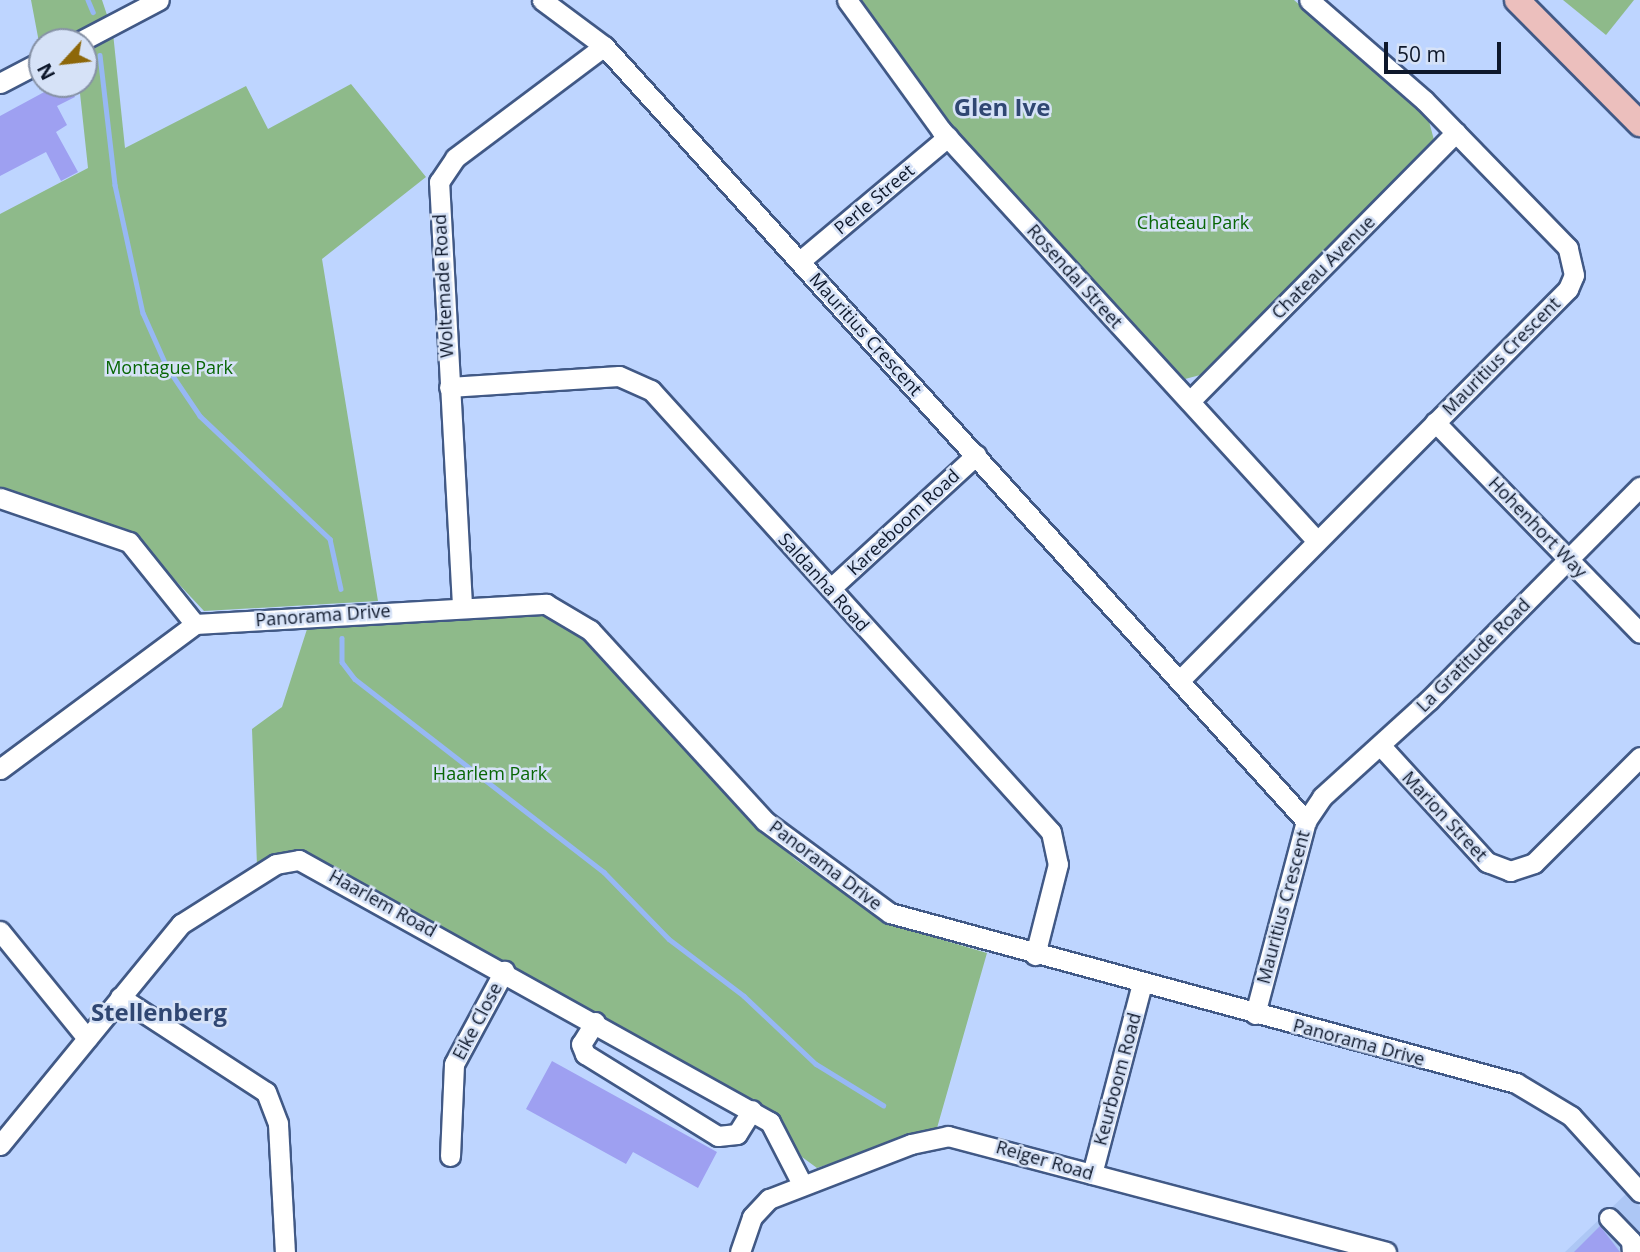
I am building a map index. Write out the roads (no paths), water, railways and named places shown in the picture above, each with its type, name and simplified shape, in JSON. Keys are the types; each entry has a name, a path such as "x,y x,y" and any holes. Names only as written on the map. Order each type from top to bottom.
{"main road":[{"path":"1517,0 1640,124"}],"street":[{"path":"98,32 159,0"},
{"name":"Mauritius Crescent","path":"542,0 604,46 1306,821 1255,1014"},
{"name":"Rosendal Street","path":"847,0 948,137 1317,541"},
{"name":"Mauritius Crescent","path":"1180,680 1567,289 1575,267 1568,248 1456,132 1309,0"},
{"name":"Woltemade Road","path":"461,605 441,175 604,46"},
{"path":"0,83 28,68"},
{"name":"Chateau Avenue","path":"1190,401 1456,132"},
{"name":"Perle Street","path":"800,261 948,137"},
{"name":"Saldanha Road","path":"449,387 637,380 831,589 1055,838 1058,864 1035,955"},
{"name":"Hohenhort Way","path":"1435,422 1640,633"},
{"name":"Kareeboom Road","path":"831,589 976,454"},
{"name":"La Gratitude Road","path":"1306,821 1322,797 1380,745 1640,487"},
{"path":"0,498 129,542 195,624 0,769"},
{"name":"Panorama Drive","path":"195,624 536,602 574,616 765,821 804,853 899,917 1528,1088 1571,1116 1640,1192"},
{"name":"Marion Street","path":"1380,745 1487,862 1510,871 1534,863 1640,757"},
{"name":"Haarlem Road","path":"0,1144 120,997 189,918 291,860 315,865 752,1111 783,1136 802,1184"},
{"path":"0,931 87,1038"},
{"name":"Eike Close","path":"450,1156 454,1064 504,971"},
{"name":"Keurboom Road","path":"1092,1174 1142,984"},
{"path":"120,997 266,1092 278,1124 285,1252"},
{"path":"595,1022 581,1044 585,1054 718,1136 737,1134 752,1111"},
{"name":"Reiger Road","path":"740,1252 757,1209 802,1184 937,1136 972,1139 1378,1251"},
{"path":"1609,1218 1631,1241 1632,1252"}],"waterway":[{"path":"88,0 93,12"},
{"path":"100,55 115,185 143,313 167,367 200,416 330,539 341,589"},
{"path":"342,638 342,662 355,679 604,872 669,939 744,996 816,1064 883,1105"}],"district":[{"name":"Glen Ive","path":"1002,107"},
{"name":"Stellenberg","path":"159,1012"}],"park label":[{"name":"Chateau Park","path":"1193,222"},
{"name":"Montague Park","path":"169,367"},
{"name":"Haarlem Park","path":"490,773"}]}
